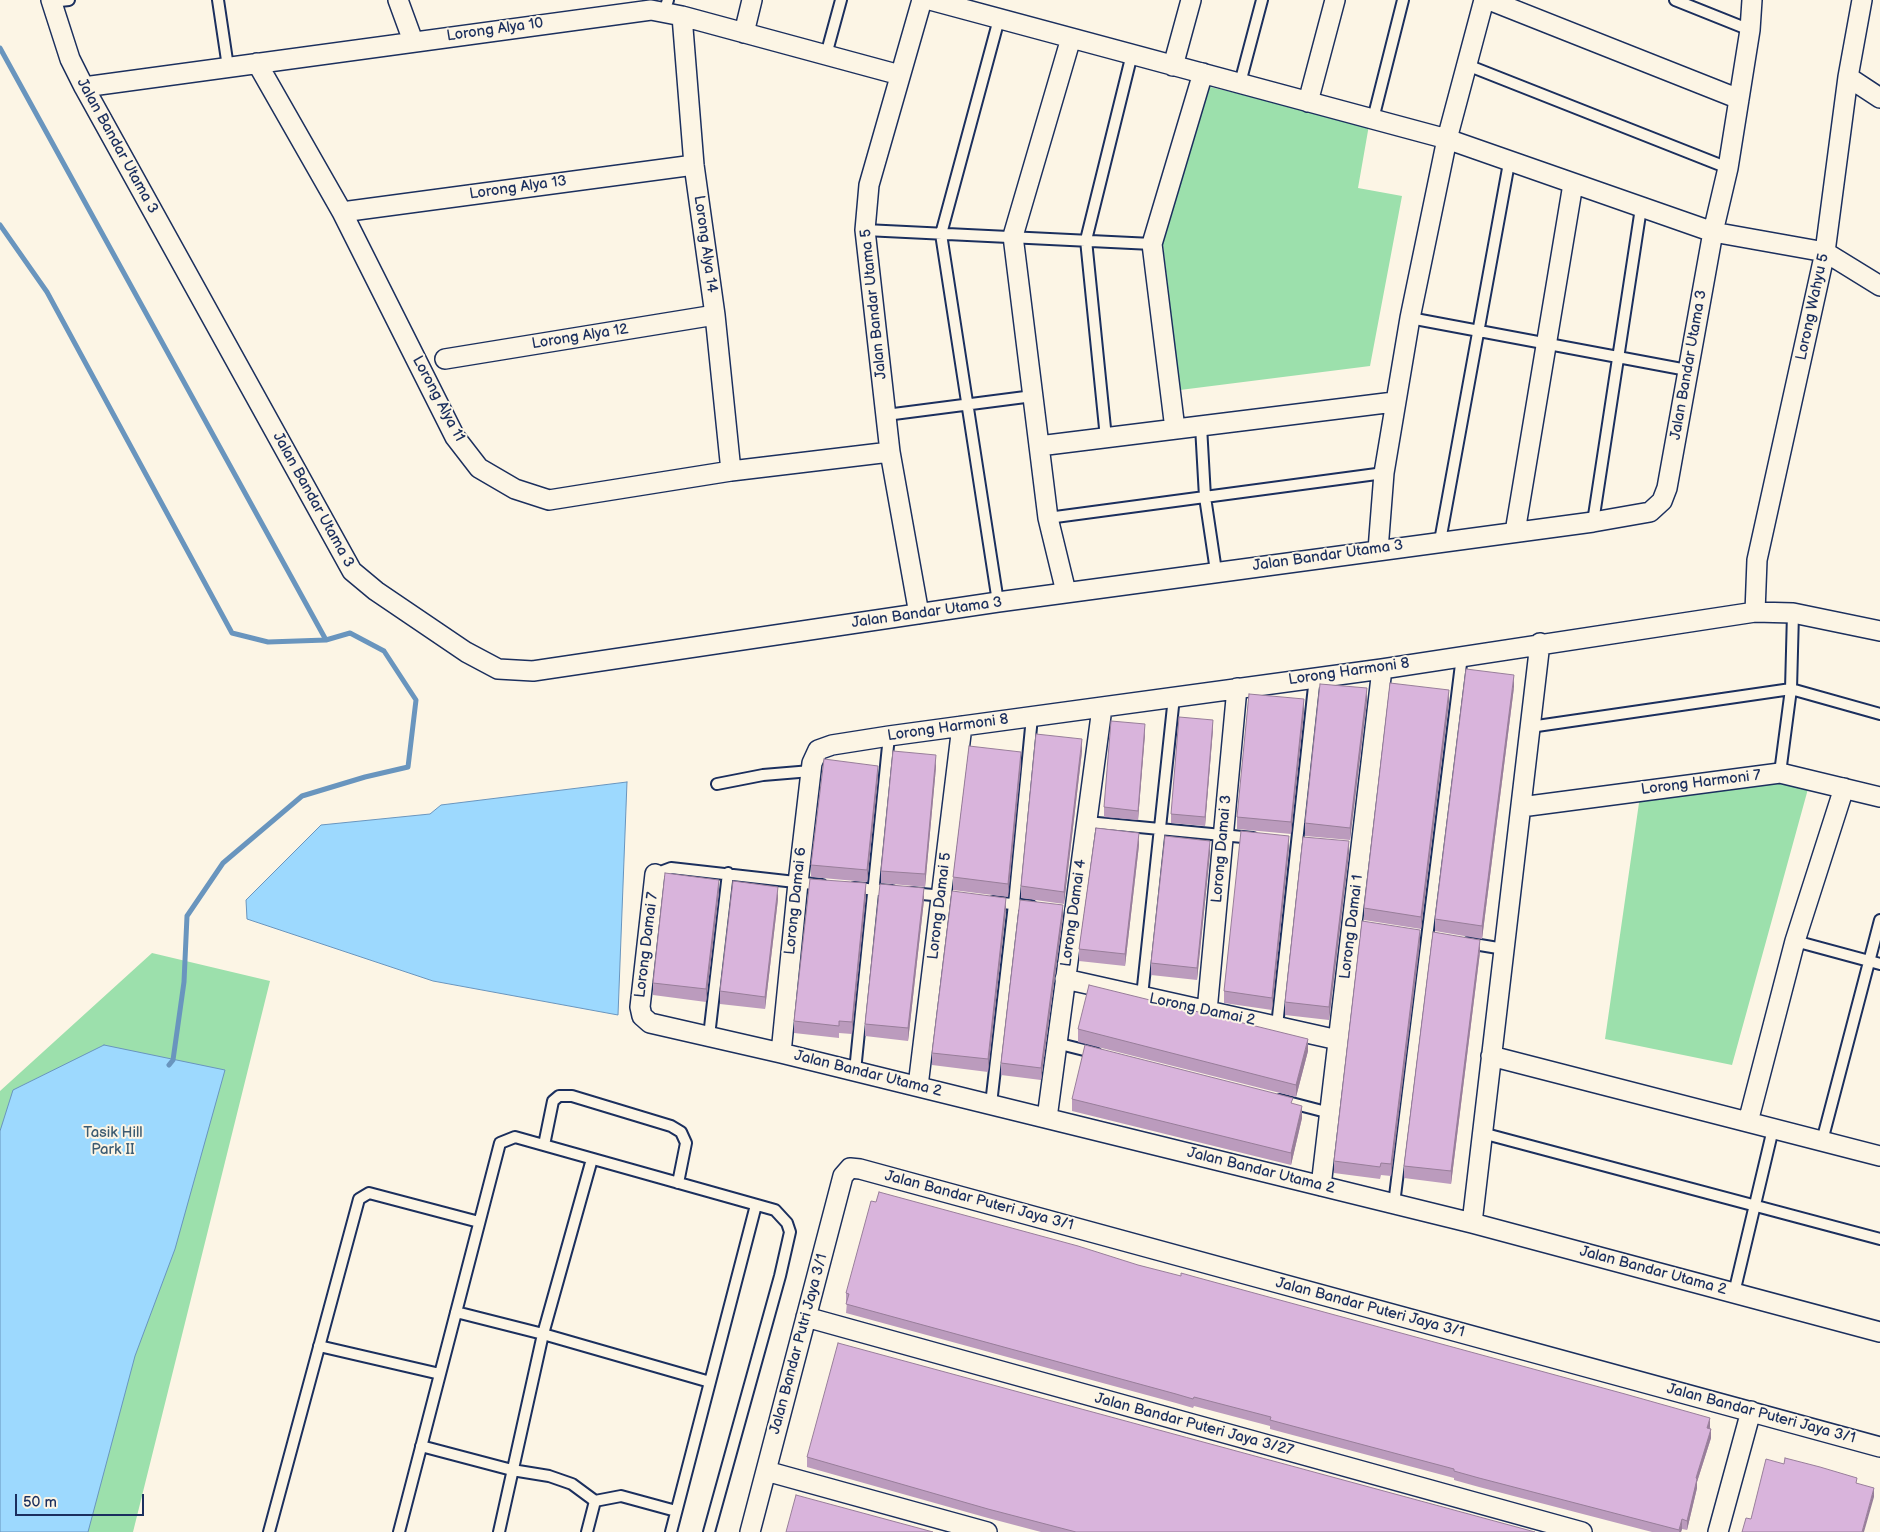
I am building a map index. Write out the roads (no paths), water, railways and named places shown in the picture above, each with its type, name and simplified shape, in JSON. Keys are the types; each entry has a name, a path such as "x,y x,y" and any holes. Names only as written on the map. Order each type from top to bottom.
{"street":[{"path":"398,0 413,41"},
{"path":"744,32 752,0"},
{"name":"Jalan Bandar Utama 5","path":"918,614 890,452 865,230 869,185 922,0"},
{"path":"930,0 1446,139 1509,163 1713,232 1825,252 1880,286"},
{"path":"1173,66 1191,0"},
{"path":"1308,102 1335,0"},
{"path":"1378,550 1384,473 1394,402 1410,318 1446,139 1484,0"},
{"path":"1490,0 1739,99"},
{"name":"Jalan Bandar Utama 3","path":"57,1 70,59 84,87 352,571 376,591 466,652 498,669 533,671 1066,592 1592,522 1650,512 1662,501 1667,488 1713,232 1728,168 1750,30 1752,0"},
{"name":"Lorong Wahyu 5","path":"1755,612 1757,560 1825,252 1848,77 1862,0"},
{"name":"Lorong Alya 10","path":"84,87 413,41 593,8 671,10 826,56 900,75"},
{"name":"Lorong Alya 14","path":"671,10 715,314 731,471"},
{"path":"1066,592 1048,518 1013,236 1071,38"},
{"name":"Lorong Alya 11","path":"257,63 342,212 455,437 479,468 515,489 549,500 731,471 890,452"},
{"path":"1175,429 1152,244 1203,74"},
{"path":"1848,77 1880,98"},
{"name":"Lorong Alya 13","path":"342,212 694,164"},
{"path":"1514,532 1573,184"},
{"name":"Lorong Alya 12","path":"445,359 715,314"},
{"path":"1039,446 1394,402"},
{"name":"Lorong Harmoni 8","path":"818,750 832,745 889,736 1382,669 1540,643 1755,612 1792,613 1880,631"},
{"path":"1472,1223 1540,643"},
{"name":"Lorong Damai 1","path":"1321,1186 1338,1040 1356,926 1356,847 1382,669"},
{"name":"Lorong Damai 3","path":"1207,1011 1237,688"},
{"name":"Lorong Damai 4","path":"1047,1118 1065,980 1070,911 1087,822 1102,708"},
{"name":"Lorong Damai 5","path":"918,1086 950,896 962,726"},
{"name":"Lorong Damai 6","path":"781,1053 811,772 814,757 818,750"},
{"name":"Lorong Harmoni 7","path":"1520,807 1780,773 1880,797"},
{"path":"1748,1122 1795,941 1844,788"},
{"name":"Lorong Damai 7","path":"642,1016 640,1006 655,874"},
{"name":"Lorong Damai 2","path":"1065,980 1338,1040"},
{"name":"Jalan Bandar Utama 2","path":"642,1016 650,1023 918,1086 1472,1223 1880,1332"},
{"path":"1492,1056 1880,1156"},
{"name":"Jalan Bandar Putri Jaya 3/1","path":"750,1532 843,1176 850,1168 860,1169"},
{"name":"Jalan Bandar Puteri Jaya 3/1","path":"860,1169 1880,1447"},
{"name":"Jalan Bandar Puteri Jaya 3/27","path":"806,1317 1582,1532"},
{"path":"1718,1532 1751,1411"},
{"path":"766,1471 987,1532"}],"lane":[{"path":"218,0 228,67"},
{"path":"826,56 840,0"},
{"path":"1240,84 1262,0"},
{"path":"1373,119 1404,0"},
{"path":"1675,0 1750,30"},
{"path":"998,602 941,234 999,19"},
{"path":"1106,438 1086,240 1132,54"},
{"path":"1467,65 1728,168"},
{"path":"1440,541 1509,163"},
{"path":"1592,522 1641,208"},
{"path":"865,230 1152,244"},
{"path":"1410,318 1687,370"},
{"path":"886,415 968,406 1034,396"},
{"path":"1201,426 1205,497 1216,571"},
{"path":"1048,518 1384,473"},
{"path":"1780,773 1792,689 1792,613"},
{"path":"1394,1204 1462,656"},
{"path":"1277,1026 1315,677"},
{"path":"1530,727 1792,689 1880,714"},
{"path":"1142,996 1174,697"},
{"path":"991,1104 1014,904 1032,717"},
{"path":"855,1071 889,736"},
{"path":"717,784 763,775 811,772"},
{"path":"1087,822 1260,838"},
{"path":"655,874 671,868 728,873 798,883 950,896"},
{"path":"709,1036 728,873"},
{"path":"987,901 1040,908"},
{"path":"1822,1141 1880,920"},
{"path":"1456,941 1504,949"},
{"path":"1795,941 1880,964"},
{"path":"1056,1043 1104,1055"},
{"path":"544,1145 553,1101 559,1096 572,1096 671,1126 681,1132 686,1143 678,1183"},
{"path":"1273,1099 1330,1113"},
{"path":"1734,1293 1773,1129"},
{"path":"1482,1133 1880,1239"},
{"path":"399,1532 500,1143 515,1137 775,1210 784,1217 790,1232 780,1276 709,1532"},
{"path":"499,1532 543,1334 592,1159"},
{"path":"269,1532 355,1208 359,1199 364,1194 369,1193 479,1222"},
{"path":"671,1532 756,1205"},
{"path":"456,1312 543,1334 710,1382"},
{"path":"319,1346 440,1374"},
{"path":"421,1446 512,1470 549,1476 572,1484 595,1501 621,1496 676,1511"},
{"path":"587,1532 595,1501"}],"water":[{"path":"627,782 618,1015 433,981 247,919 246,900 321,825 430,814 441,805"},
{"name":"Tasik Hill Park II","path":"104,1045 225,1070 175,1249 135,1356 88,1532 0,1532 0,1131 13,1090"}],"waterway":[{"path":"0,48 326,640"},
{"path":"0,225 47,292 232,633 268,642 326,640 350,633 384,651 416,700 408,767 365,777 302,796 223,863 187,916 184,982 173,1060 169,1065"}]}
